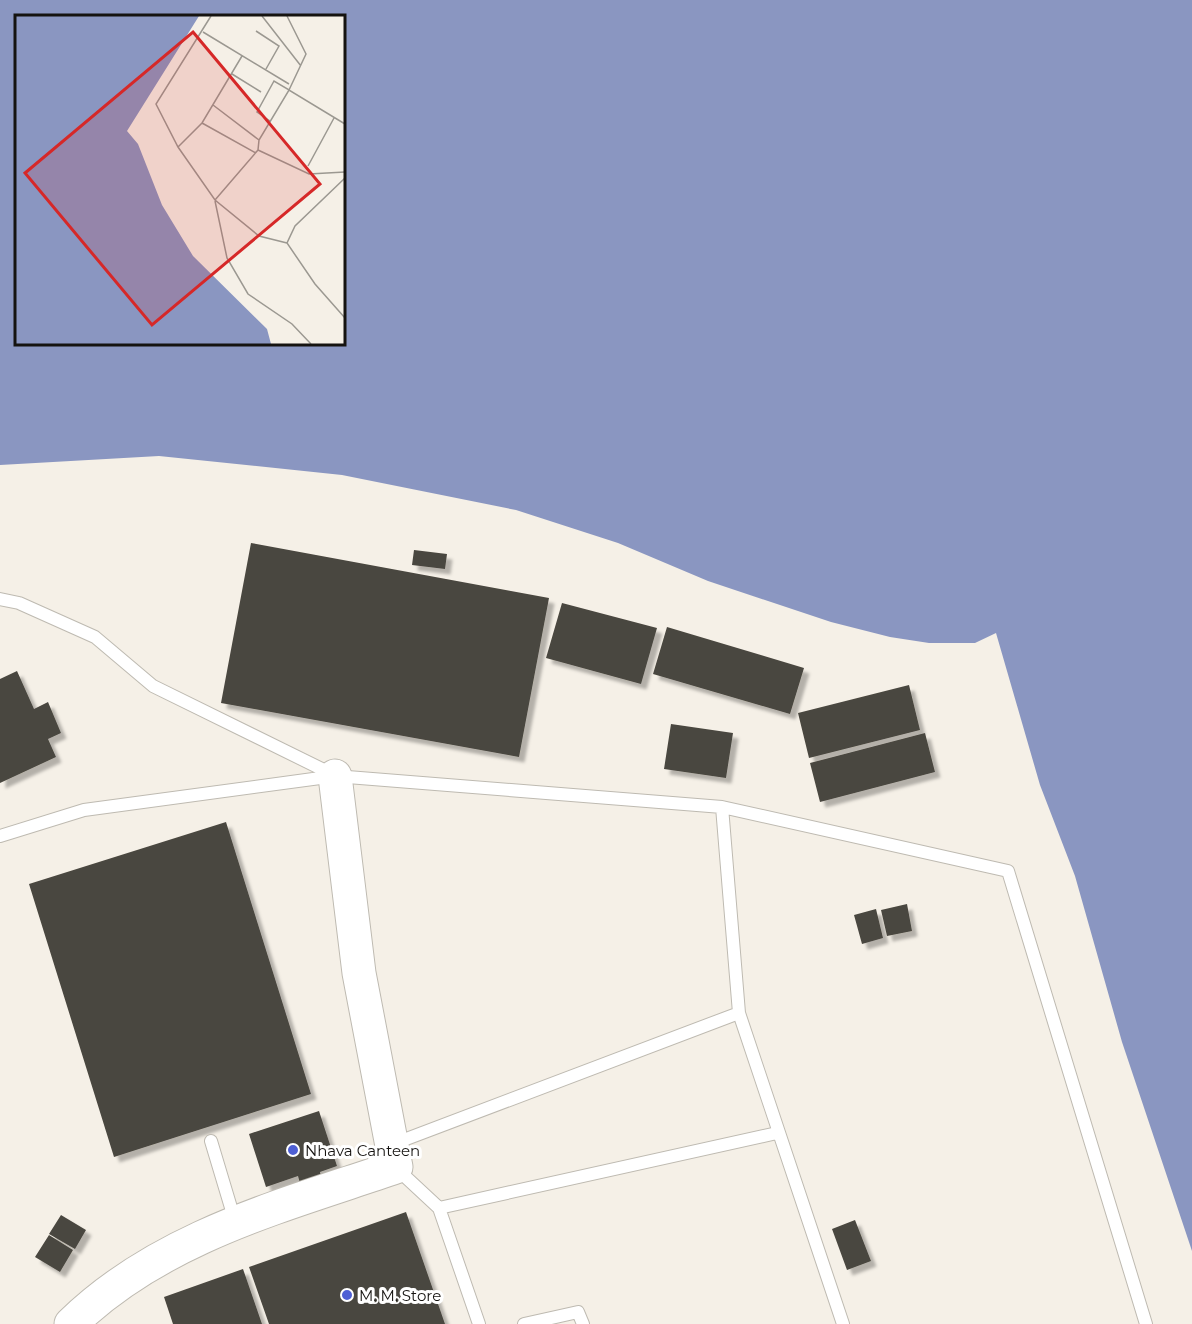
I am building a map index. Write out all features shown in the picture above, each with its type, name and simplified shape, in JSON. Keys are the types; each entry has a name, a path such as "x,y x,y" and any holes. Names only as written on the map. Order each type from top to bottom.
{"street":[{"path":"71,1324 87,1308 159,1258 235,1221 393,1156 359,974 335,776"}],"lane":[{"path":"0,599 19,603 95,637 153,686 335,776"},
{"path":"0,836 84,810 335,776 722,807 1008,872 1146,1324"},
{"path":"722,807 739,1013 777,1133 843,1324"},
{"path":"480,1324 439,1208 393,1156 739,1013"},
{"path":"439,1208 777,1133"},
{"path":"211,1141 235,1221"},
{"path":"524,1324 578,1312 583,1324"}],"water":[{"path":"0,0 1192,0 1192,1251 1122,1042 1075,876 1040,785 996,633 975,643 929,643 890,637 831,622 708,581 618,543 516,510 342,475 159,456 0,465"}],"building":[{"path":"251,543 549,598 519,757 221,703"},
{"path":"414,550 447,554 445,569 412,565"},
{"path":"562,603 657,628 641,684 546,658"},
{"path":"667,627 804,668 790,714 653,674"},
{"path":"17,671 34,709 48,702 61,733 48,739 56,757 0,783 0,679"},
{"path":"909,685 920,730 809,758 798,713"},
{"path":"671,724 733,733 726,778 664,769"},
{"path":"925,733 935,772 820,802 810,763"},
{"path":"226,822 311,1094 114,1157 29,884"},
{"path":"907,904 912,931 887,936 881,910"},
{"path":"876,909 883,938 862,944 854,915"},
{"name":"Nhava Canteen","path":"319,1111 337,1166 320,1172 322,1180 301,1187 298,1176 266,1187 249,1134"},
{"name":"M. M. Store","path":"406,1212 445,1324 269,1324 249,1267"},
{"path":"61,1215 86,1230 75,1249 49,1234"},
{"path":"855,1220 871,1261 847,1270 832,1229"},
{"path":"49,1235 73,1250 60,1272 35,1257"},
{"path":"243,1269 262,1324 173,1324 164,1297"}],"place":[{"name":"Nhava Canteen","path":"293,1150"},
{"name":"M. M. Store","path":"347,1295"}]}
